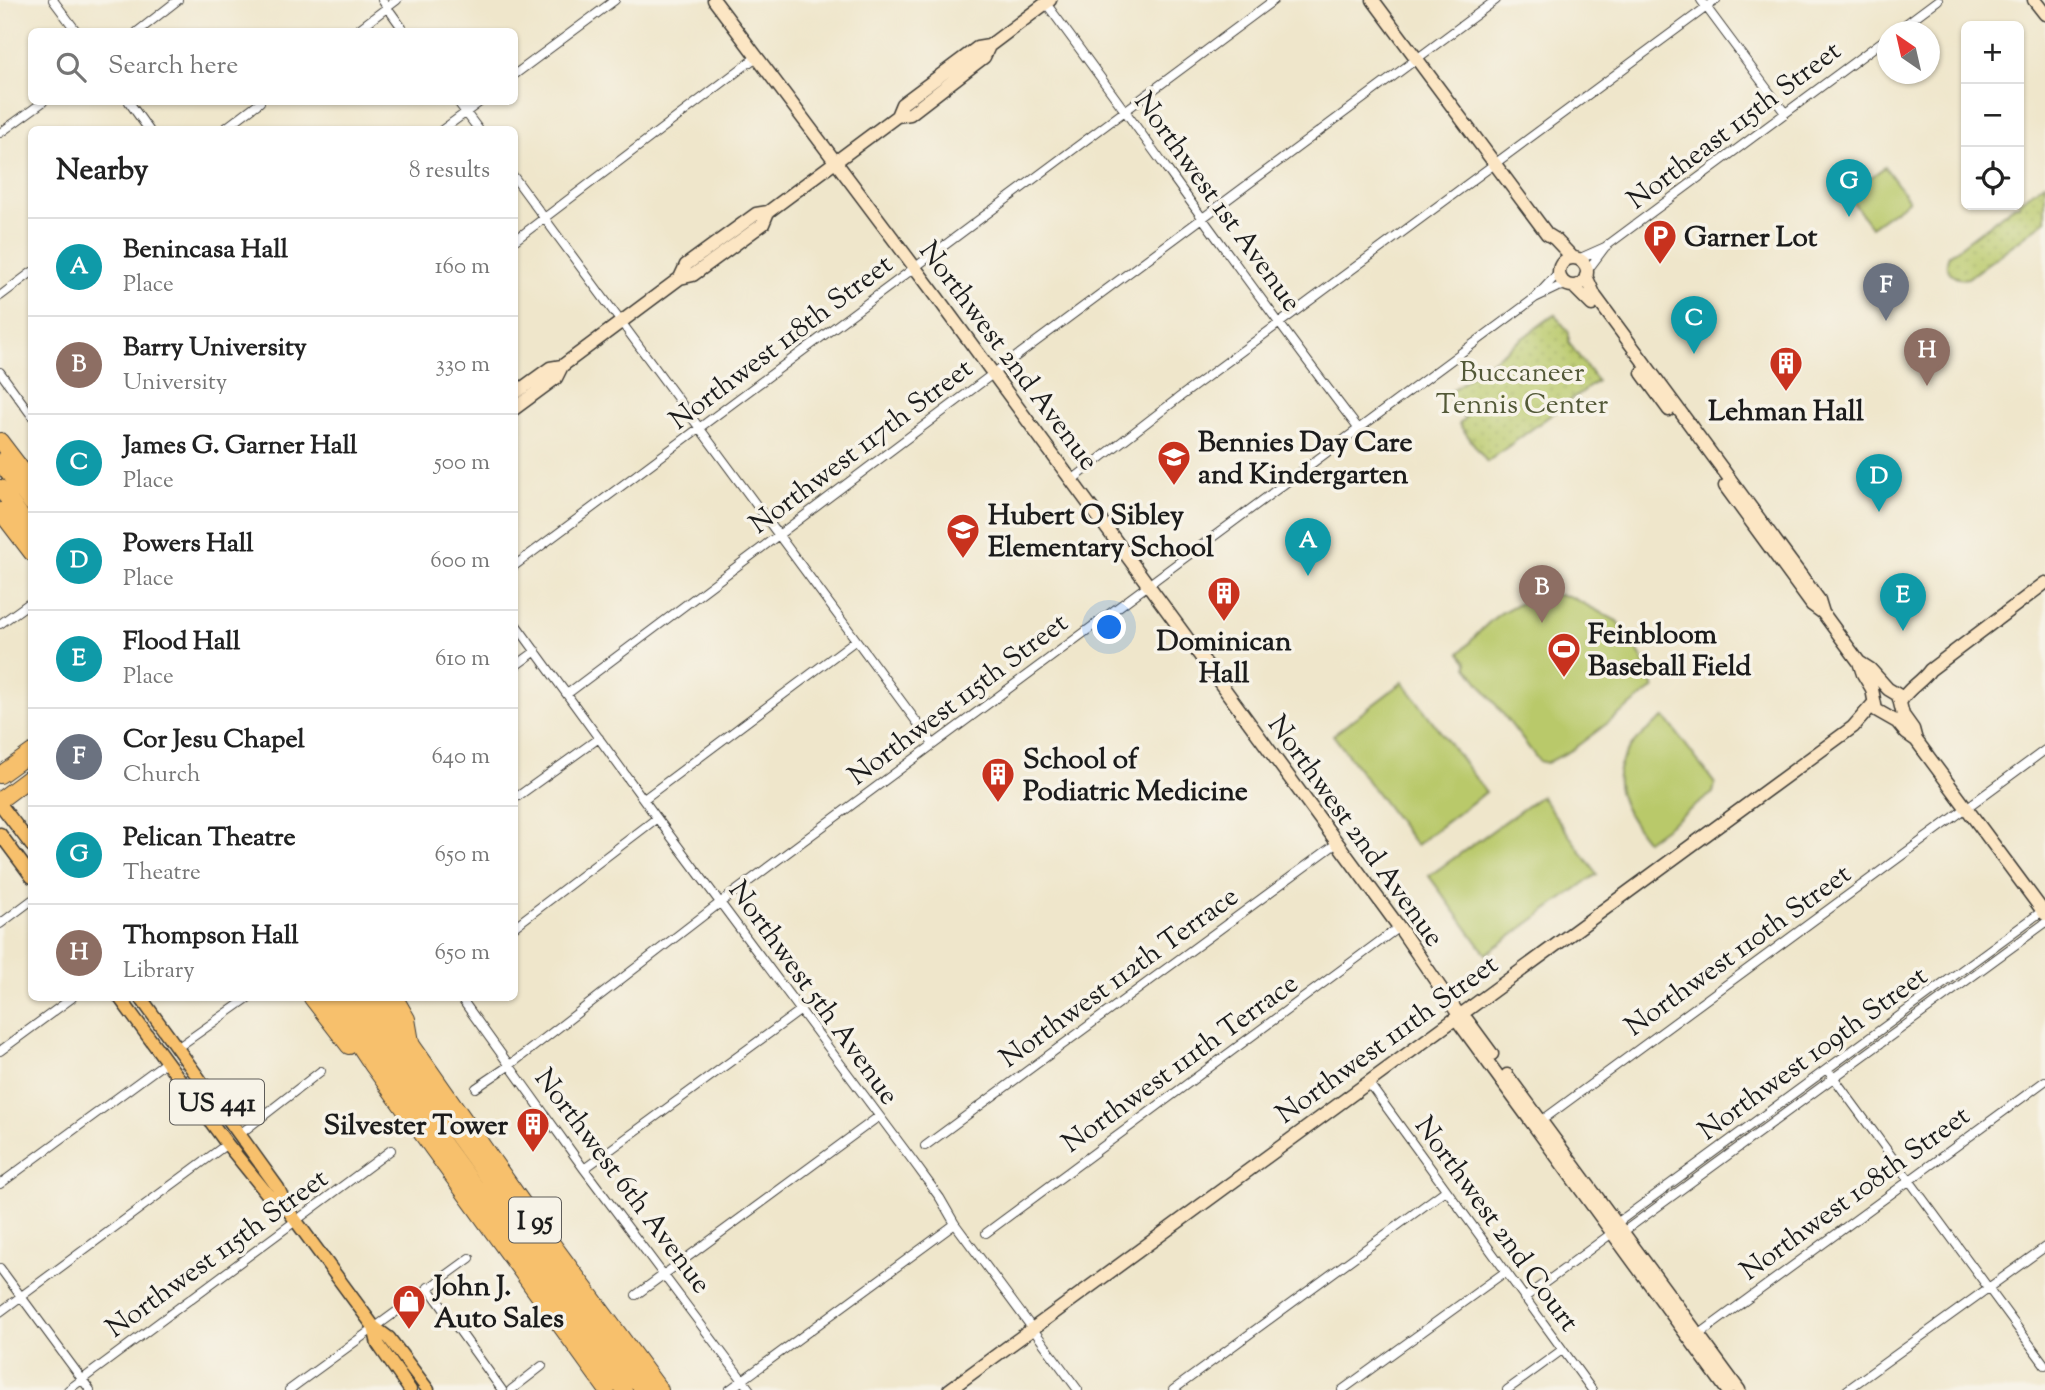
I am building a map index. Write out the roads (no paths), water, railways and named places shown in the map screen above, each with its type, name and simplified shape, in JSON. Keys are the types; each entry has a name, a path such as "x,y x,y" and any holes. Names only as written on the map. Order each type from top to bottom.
{"highway":[{"path":"0,441 28,478"},
{"path":"0,462 28,499"},
{"path":"0,488 28,526"},
{"path":"0,511 28,548"},
{"path":"0,775 28,754"},
{"path":"0,802 28,779"},
{"path":"314,1001 451,1175"},
{"name":"I 95","path":"330,1001 373,1066 607,1390"},
{"path":"345,1001 435,1132 624,1390"},
{"path":"364,1001 426,1093 643,1390"},
{"name":"I 95","path":"381,1001 531,1215 660,1390"},
{"path":"397,1001 407,1019 412,1047"}],"main road":[{"path":"0,802 28,840"},
{"path":"0,834 28,872"},
{"name":"US 441","path":"122,1001 227,1144 269,1196 288,1210"},
{"path":"133,1001 157,1020"},
{"name":"US 441","path":"143,1001 278,1188 296,1221 374,1327 389,1338 428,1390"},
{"name":"US 441","path":"374,1327 378,1344 410,1390"}],"street":[{"path":"53,0 74,28"},
{"path":"142,28 178,0"},
{"path":"359,28 385,4 397,0"},
{"path":"518,72 615,0"},
{"name":"Northwest 2nd Avenue","path":"714,0 993,373 1399,927 1459,1015 1460,1024 1617,1229 1695,1337 1739,1390"},
{"name":"Northwest 118th Street","path":"518,563 1273,0"},
{"path":"1373,0 1546,234 1563,282 1585,295 1667,400"},
{"name":"Northwest 117th Street","path":"567,694 993,373 1496,0"},
{"path":"1072,480 1703,4 1716,0"},
{"path":"1910,21 1938,0"},
{"path":"518,391 550,368 562,366 622,322 680,278 686,265 756,214 768,212 897,116 902,103 977,48 989,46 1047,1"},
{"name":"Northwest 1st Avenue","path":"1047,1 1279,325 1358,428"},
{"path":"385,4 402,28"},
{"path":"1703,4 1786,113"},
{"name":"Northeast 115th Street","path":"1576,259 1605,247 1877,45"},
{"path":"518,239 755,58"},
{"path":"0,133 39,105"},
{"path":"131,105 146,126"},
{"path":"228,126 256,105"},
{"path":"460,105 476,126"},
{"path":"447,126 476,105"},
{"path":"518,182 933,744"},
{"path":"1546,234 1584,264 1591,291 1667,400 1755,520 1819,600 1823,613 1860,662 1878,712 1916,740 2044,914"},
{"name":"Northeast 115th Street","path":"1586,273 1605,247"},
{"path":"1535,298 1567,260 1576,259"},
{"path":"1535,298 1558,287 1580,284 1586,273"},
{"path":"0,296 28,275"},
{"name":"Northwest 115th Street","path":"476,1088 510,1065 721,902 1535,298"},
{"path":"518,406 556,378 562,366"},
{"path":"0,372 28,410"},
{"path":"1874,701 1878,692 1895,697 1907,692 1925,678 1930,670 2045,583"},
{"path":"0,624 28,604"},
{"name":"Northwest 5th Avenue","path":"518,627 940,1198 955,1224 1078,1390"},
{"path":"644,799 856,640"},
{"path":"518,664 536,651"},
{"path":"1860,662 1870,669 1895,697 1913,729 1916,740"},
{"path":"1886,716 1895,713 1895,697"},
{"name":"Northwest 111th Street","path":"949,1390 1853,727 1874,701"},
{"name":"Northwest 111th Street","path":"1853,727 1886,716"},
{"path":"518,796 599,738"},
{"name":"Northwest 110th Street","path":"1538,1124 2045,750"},
{"path":"518,924 657,818"},
{"name":"Northwest 112th Terrace","path":"925,1146 1337,843"},
{"path":"0,924 28,903"},
{"name":"Northwest 109th Street","path":"1524,1298 1617,1229 1690,1169 1971,963 2044,914"},
{"name":"Northwest 109th Street","path":"1617,1229 1697,1177 1978,972 2044,914"},
{"name":"Northwest 111th Terrace","path":"986,1233 1399,927"},
{"path":"1971,963 1978,972"},
{"path":"0,1051 68,1001"},
{"path":"177,1048 244,1001"},
{"name":"Northwest 6th Avenue","path":"463,1001 584,1169 665,1273 750,1390"},
{"path":"584,1169 801,1010"},
{"path":"1901,1015 1907,1023"},
{"path":"0,1184 166,1062"},
{"path":"1827,1069 2045,1364"},
{"path":"240,1134 321,1071"},
{"name":"Northwest 108th Street","path":"1695,1337 2045,1081"},
{"name":"Northwest 2nd Court","path":"1368,1082 1592,1390"},
{"path":"636,1295 878,1117"},
{"path":"1754,1122 1760,1131"},
{"path":"0,1312 227,1144"},
{"name":"Northwest 115th Street","path":"68,1390 391,1150"},
{"path":"1690,1169 1697,1177"},
{"path":"1173,1390 1446,1190"},
{"path":"729,1390 955,1224"},
{"path":"1847,1390 2045,1247"},
{"path":"289,1390 470,1258"},
{"path":"0,1268 90,1390"},
{"path":"1342,1390 1505,1272"},
{"path":"428,1287 502,1390"},
{"name":"Northwest 2nd Avenue","path":"1695,1337 1727,1390"},
{"path":"1507,1390 1562,1350"},
{"path":"512,1390 542,1366"}],"place":[{"name":"Pelican Theatre","path":"1849,217"},
{"name":"Garner Lot","path":"1660,266"},
{"name":"Cor Jesu Chapel","path":"1886,321"},
{"name":"James G. Garner Hall","path":"1694,354"},
{"name":"Thompson Hall","path":"1927,386"},
{"name":"Lehman Hall","path":"1786,393"},
{"name":"Bennies Day Care and Kindergarten","path":"1174,487"},
{"name":"Powers Hall","path":"1879,512"},
{"name":"Hubert O Sibley Elementary School","path":"963,560"},
{"name":"Benincasa Hall","path":"1308,576"},
{"name":"Dominican Hall","path":"1224,623"},
{"name":"Barry University","path":"1542,623"},
{"name":"Flood Hall","path":"1903,631"},
{"name":"Feinbloom Baseball Field","path":"1564,679"},
{"name":"School of Podiatric Medicine","path":"998,804"},
{"name":"Silvester Tower","path":"533,1154"},
{"name":"John J. Auto Sales","path":"409,1331"}],"park label":[{"name":"Buccaneer Tennis Center","path":"1522,387"}]}
